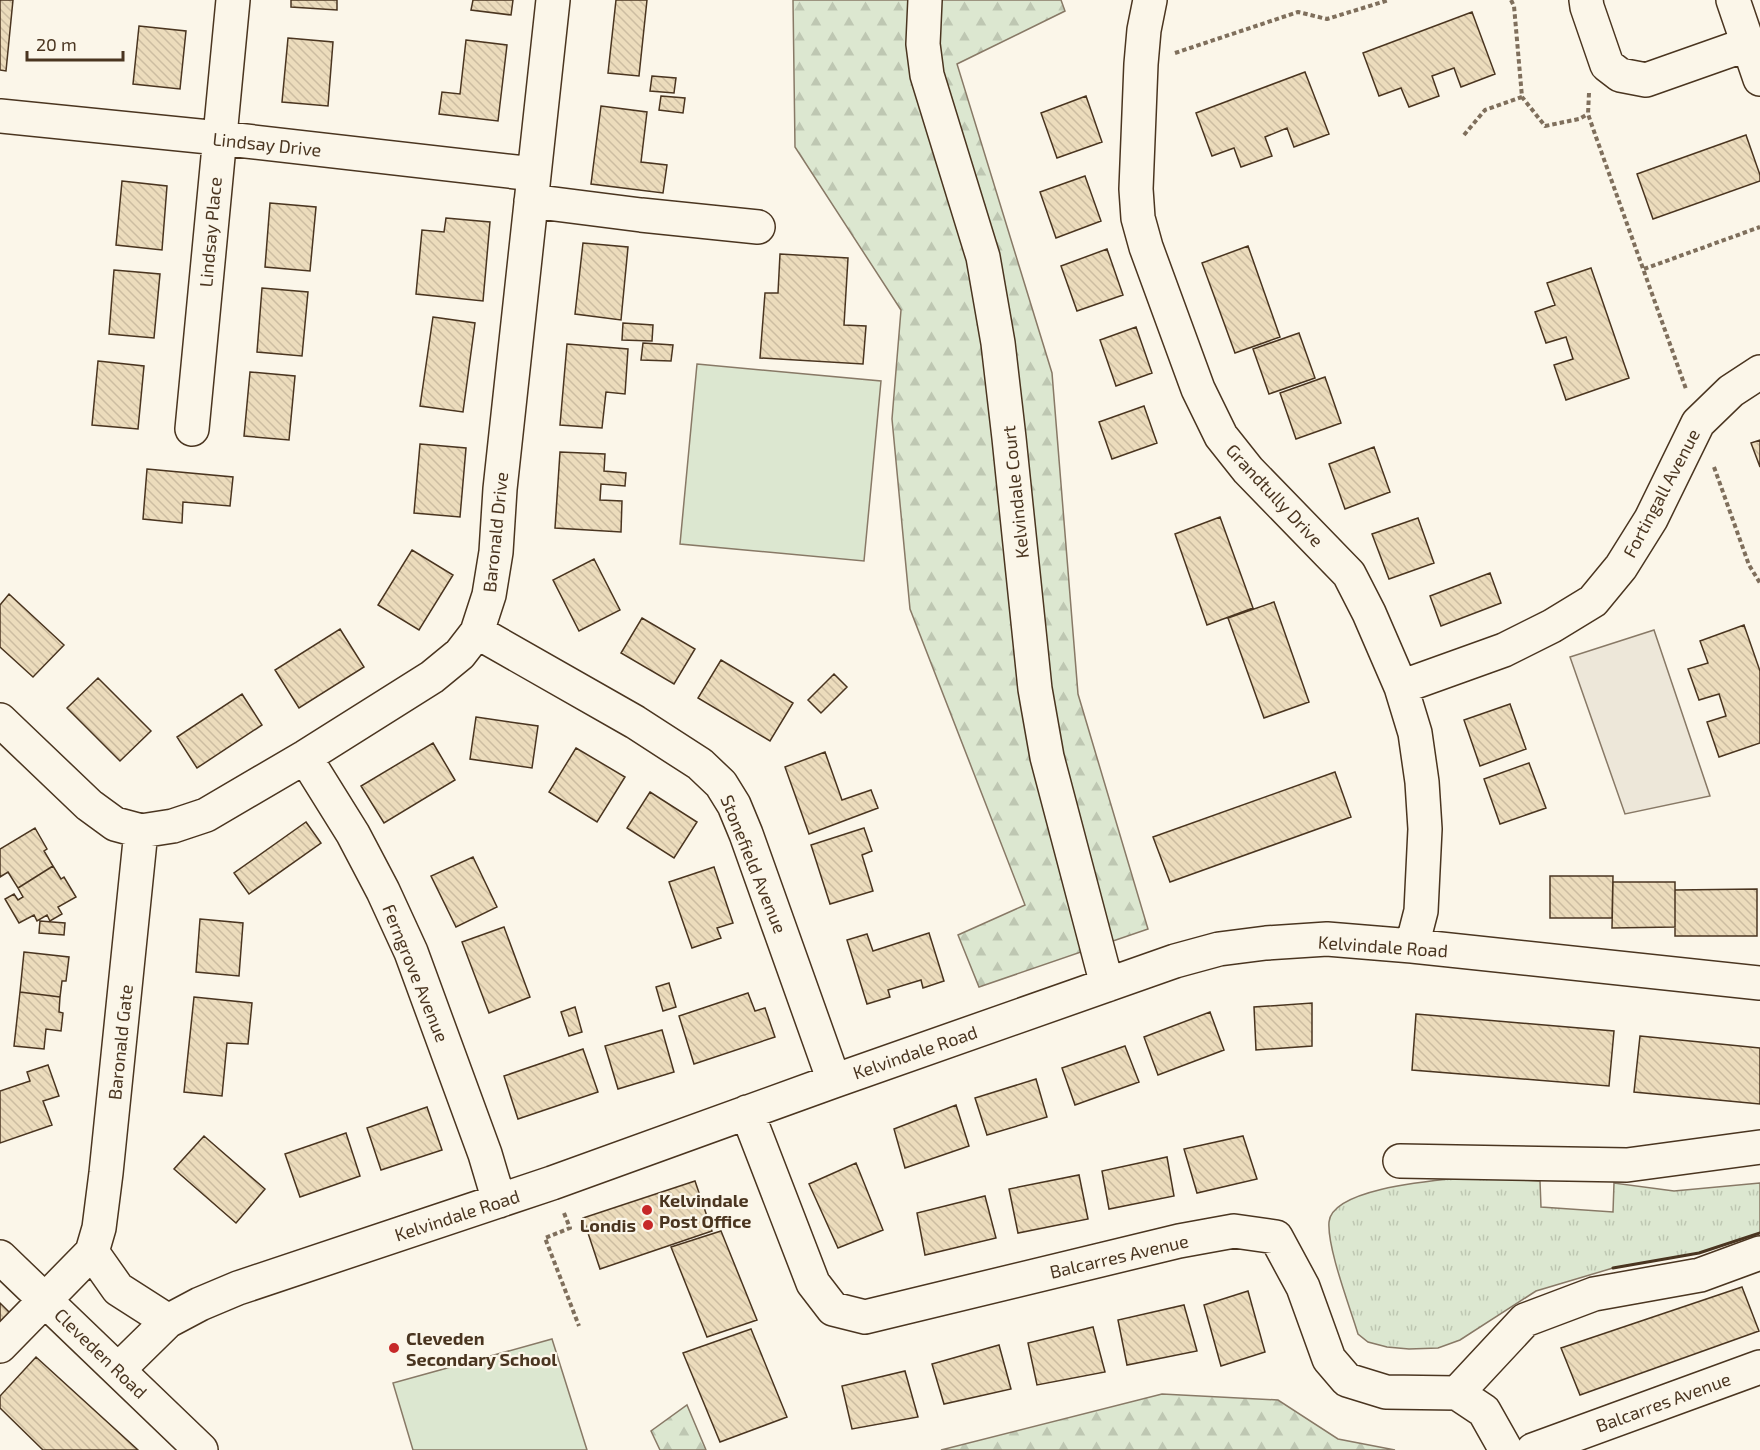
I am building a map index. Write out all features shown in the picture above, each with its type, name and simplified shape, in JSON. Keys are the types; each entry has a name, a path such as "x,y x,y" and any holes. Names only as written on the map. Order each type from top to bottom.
{"street":[{"name":"Lindsay Place","path":"192,429 233,0"},
{"name":"Baronald Drive","path":"0,720 89,805 115,824 141,831 173,826 206,815 305,757 432,676 460,654 477,632 489,595 496,552 500,489 553,0"},
{"name":"Kelvindale Court","path":"925,0 922,44 927,75 983,257 998,343 1035,689 1045,746 1107,985"},
{"name":"Grandtully Drive","path":"1150,0 1144,30 1136,189 1138,218 1146,247 1198,389 1221,436 1248,470 1349,574 1369,613 1401,687 1415,733 1422,782 1425,829 1421,911 1412,946"},
{"path":"1586,0 1607,64 1620,75 1646,80 1748,44"},
{"path":"1733,0 1760,79"},
{"name":"Lindsay Drive","path":"0,116 219,138 533,188 641,215 758,227"},
{"name":"Fortingall Avenue","path":"1401,687 1504,651 1593,601 1621,567 1652,519 1698,423 1731,391 1760,372"},
{"name":"Stonefield Avenue","path":"477,632 635,722 700,764 721,784 734,805 746,834 834,1081"},
{"name":"Ferngrove Avenue","path":"305,757 353,834 411,952 485,1154 499,1201"},
{"name":"Baronald Gate","path":"0,1346 92,1252 99,1228 141,831"},
{"name":"Kelvindale Road","path":"118,1370 168,1321 238,1288 499,1201 1175,961 1219,949 1327,939 1760,983"},
{"name":"Balcarres Avenue","path":"747,1112 813,1284 833,1309 865,1317 1179,1241 1234,1231 1276,1237 1303,1287 1329,1359 1347,1380 1386,1392 1457,1393"},
{"path":"1400,1161 1627,1165 1760,1147"},
{"path":"92,1252 118,1289 168,1321"},
{"path":"1506,1450 1484,1411 1457,1393 1525,1320 1594,1294 1700,1275 1760,1253"},
{"name":"Cleveden Road","path":"0,1257 201,1450"},
{"name":"Balcarres Avenue","path":"1533,1450 1760,1367"}],"path":[{"path":"1142,64 1298,12 1327,19 1389,0"},
{"path":"1511,0 1514,6 1522,97 1545,126 1579,119 1588,114"},
{"path":"1589,84 1588,114 1749,565 1760,583"},
{"path":"1464,135 1485,110 1522,97"},
{"path":"1644,269 1760,227"},
{"path":"545,1238 579,1326"}],"green space":[{"path":"793,0 1061,0 1065,11 957,64 1052,373 1078,694 1148,929 979,987 958,935 1025,905 910,609 892,419 901,310 795,147"},
{"path":"697,364 881,381 864,561 680,544"},
{"path":"1468,1177 1540,1181 1541,1207 1613,1212 1614,1183 1674,1191 1760,1183 1760,1233 1699,1253 1613,1268 1536,1291 1460,1340 1438,1348 1409,1349 1368,1342 1358,1334 1335,1262 1329,1222 1335,1210 1348,1201 1367,1193 1413,1183"},
{"path":"552,1339 587,1450 413,1450 393,1383"},
{"path":"1162,1394 1278,1400 1338,1439 1395,1450 941,1450"},
{"path":"687,1405 706,1450 660,1450 651,1431"}],"shaded area":[{"path":"1654,630 1710,796 1625,814 1570,657"}],"building":[{"path":"0,0 13,0 6,71 0,70"},
{"path":"291,0 337,0 337,10 291,7"},
{"path":"473,0 513,0 511,15 471,10"},
{"path":"616,0 647,0 639,76 608,73"},
{"path":"1472,12 1495,74 1461,87 1454,68 1432,76 1439,96 1409,107 1401,88 1379,96 1363,53"},
{"path":"139,26 186,31 180,89 133,84"},
{"path":"288,38 333,42 328,106 282,102"},
{"path":"466,40 507,45 498,121 439,114 442,92 460,94"},
{"path":"1305,72 1329,134 1294,147 1287,128 1265,137 1272,156 1241,167 1234,148 1212,156 1196,113"},
{"path":"652,76 676,78 674,93 650,91"},
{"path":"661,96 685,98 683,113 659,110"},
{"path":"1086,96 1102,142 1057,158 1041,113"},
{"path":"601,106 647,112 641,162 667,165 663,193 591,184"},
{"path":"1746,135 1760,181 1653,219 1637,174"},
{"path":"1085,176 1101,221 1056,238 1040,192"},
{"path":"122,181 167,186 162,250 116,245"},
{"path":"270,203 316,207 310,271 265,267"},
{"path":"446,218 490,222 483,301 416,294 422,230 444,232"},
{"path":"583,243 628,247 621,320 575,314"},
{"path":"1248,246 1280,337 1235,353 1202,263"},
{"path":"1107,249 1123,295 1077,311 1061,266"},
{"path":"780,254 848,258 844,325 866,326 863,364 760,358 765,293 778,293"},
{"path":"1591,268 1629,378 1566,400 1554,365 1573,359 1566,337 1546,343 1535,312 1555,305 1547,283"},
{"path":"114,270 160,274 154,338 109,334"},
{"path":"262,288 308,292 302,356 257,352"},
{"path":"433,317 475,323 463,412 420,406"},
{"path":"623,323 653,325 652,341 622,340"},
{"path":"1136,327 1152,373 1116,386 1100,340"},
{"path":"1299,333 1315,378 1269,394 1253,349"},
{"path":"643,343 673,345 671,361 641,360"},
{"path":"567,344 628,349 625,394 606,392 602,428 560,425"},
{"path":"98,361 144,366 138,429 92,425"},
{"path":"250,372 295,376 289,440 244,436"},
{"path":"1325,377 1341,423 1296,439 1280,393"},
{"path":"1144,406 1157,443 1112,459 1099,422"},
{"path":"1760,440 1760,467 1751,443"},
{"path":"420,444 466,448 460,517 414,513"},
{"path":"1374,447 1390,492 1345,509 1329,464"},
{"path":"560,452 605,454 604,471 626,473 625,486 601,484 600,500 622,501 621,532 555,528"},
{"path":"147,469 233,477 230,506 183,502 182,523 143,519"},
{"path":"1220,517 1253,608 1207,625 1175,534"},
{"path":"1418,518 1434,563 1389,579 1372,534"},
{"path":"412,550 453,575 419,630 378,605"},
{"path":"594,559 620,610 579,631 553,580"},
{"path":"1490,573 1501,603 1441,626 1430,596"},
{"path":"9,594 64,645 33,677 0,647 0,605"},
{"path":"1274,602 1309,702 1264,718 1228,618"},
{"path":"642,618 695,649 674,684 621,653"},
{"path":"1744,625 1760,671 1760,743 1719,757 1707,722 1726,716 1719,694 1699,700 1688,669 1708,663 1700,641"},
{"path":"340,629 364,667 299,708 275,670"},
{"path":"721,660 793,703 770,741 698,698"},
{"path":"834,674 847,687 821,713 808,700"},
{"path":"98,678 151,731 120,761 67,708"},
{"path":"242,694 262,725 197,768 177,737"},
{"path":"1510,704 1526,749 1480,766 1464,720"},
{"path":"476,717 538,726 532,768 470,759"},
{"path":"433,743 455,780 384,823 361,786"},
{"path":"576,748 625,777 597,822 549,792"},
{"path":"825,752 842,800 871,790 878,808 809,834 785,767"},
{"path":"1529,763 1546,808 1500,824 1484,779"},
{"path":"1335,772 1351,817 1170,882 1153,837"},
{"path":"650,792 697,822 674,858 627,828"},
{"path":"306,822 321,843 249,894 234,873"},
{"path":"35,828 47,849 44,851 53,866 18,888 8,872 0,877 0,849"},
{"path":"864,828 872,851 862,855 873,891 830,904 811,845"},
{"path":"473,857 497,907 456,927 431,876"},
{"path":"53,866 61,879 64,877 76,897 58,907 62,914 50,921 47,915 37,921 34,915 19,923 5,899 14,894 18,900 23,897 18,888"},
{"path":"714,867 733,923 717,928 721,938 692,948 669,882"},
{"path":"1550,876 1613,876 1612,918 1550,918"},
{"path":"1613,882 1675,882 1675,927 1612,928"},
{"path":"1757,889 1757,936 1675,936 1675,890"},
{"path":"200,919 243,923 239,976 196,972"},
{"path":"40,921 65,923 64,935 39,933"},
{"path":"504,927 530,997 489,1013 462,942"},
{"path":"929,933 944,981 923,988 921,980 888,990 890,997 867,1004 847,940 867,934 873,951"},
{"path":"24,952 69,957 66,981 62,981 60,997 20,992"},
{"path":"669,983 676,1007 663,1011 656,987"},
{"path":"20,992 60,997 59,1012 63,1013 61,1031 46,1029 44,1049 14,1046"},
{"path":"748,993 755,1011 765,1008 775,1037 694,1064 679,1016"},
{"path":"194,997 252,1003 248,1044 227,1043 222,1096 184,1092"},
{"path":"1312,1003 1312,1046 1256,1050 1254,1007"},
{"path":"575,1007 582,1032 569,1036 561,1012"},
{"path":"1210,1012 1224,1050 1158,1075 1144,1037"},
{"path":"1416,1014 1614,1031 1609,1086 1412,1070"},
{"path":"662,1030 674,1072 618,1089 605,1046"},
{"path":"1640,1036 1760,1048 1760,1104 1634,1092"},
{"path":"1125,1046 1139,1082 1075,1105 1062,1068"},
{"path":"583,1049 598,1092 518,1119 504,1076"},
{"path":"48,1065 59,1096 43,1101 52,1125 0,1143 0,1091 30,1081 27,1072"},
{"path":"1036,1079 1047,1117 987,1135 975,1098"},
{"path":"956,1105 969,1146 905,1168 894,1129"},
{"path":"427,1107 442,1150 381,1170 367,1128"},
{"path":"346,1133 360,1176 300,1197 285,1154"},
{"path":"204,1136 265,1189 236,1223 174,1169"},
{"path":"1243,1136 1257,1179 1197,1193 1184,1149"},
{"path":"1167,1157 1174,1196 1109,1209 1102,1171"},
{"path":"856,1163 883,1230 838,1248 809,1184"},
{"path":"1079,1175 1088,1219 1018,1233 1009,1189"},
{"name":"Londis","path":"695,1181 712,1231 600,1269 583,1218"},
{"path":"985,1196 996,1238 925,1255 917,1213"},
{"path":"721,1231 757,1320 707,1337 671,1247"},
{"path":"1742,1287 1759,1331 1580,1395 1561,1348"},
{"path":"1248,1291 1265,1352 1221,1366 1204,1305"},
{"path":"0,1303 10,1313 0,1322"},
{"path":"1184,1305 1197,1351 1127,1365 1118,1320"},
{"path":"1093,1327 1105,1372 1037,1385 1028,1343"},
{"path":"751,1329 787,1417 720,1442 683,1353"},
{"path":"999,1345 1011,1389 944,1404 932,1364"},
{"path":"36,1357 138,1450 43,1450 0,1408 0,1396"},
{"path":"905,1371 918,1417 852,1429 842,1386"}],"wall":[{"path":"1613,1268 1699,1253 1760,1233"}],"place":[{"name":"Kelvindale Post Office","path":"647,1210"},
{"name":"Londis","path":"648,1225"},
{"name":"Cleveden Secondary School","path":"394,1348"}]}
